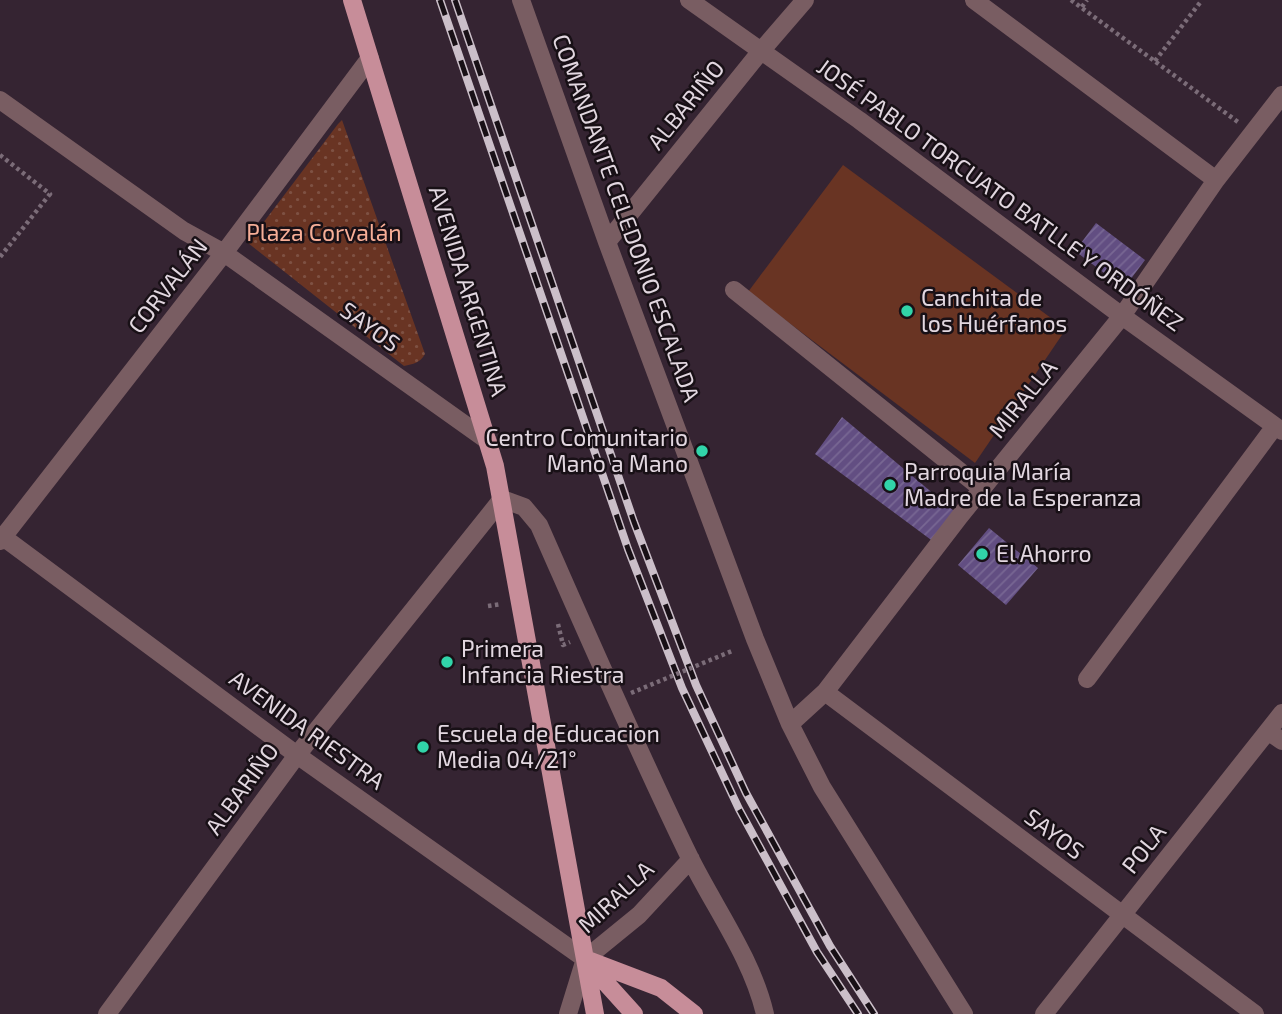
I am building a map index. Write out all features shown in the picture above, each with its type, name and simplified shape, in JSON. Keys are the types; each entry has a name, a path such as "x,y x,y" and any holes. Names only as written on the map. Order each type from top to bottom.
{"main road":[{"name":"AVENIDA ARGENTINA","path":"352,0 488,441 502,499 595,1014"},
{"name":"AVENIDA RIESTRA","path":"585,959 634,1014"},
{"name":"AVENIDA RIESTRA","path":"585,959 661,988 694,1014"}],"street":[{"name":"COMANDANTE CELEDONIO ESCALADA","path":"521,0 607,242 755,639 790,724 821,787 964,1014"},
{"name":"JOSÉ PABLO TORCUATO BATLLE Y ORDÓÑEZ","path":"688,0 881,137 1278,429"},
{"name":"ALBARIÑO","path":"607,242 805,0"},
{"path":"974,0 1216,180"},
{"name":"CORVALÁN","path":"2,539 225,253 370,58"},
{"name":"MIRALLA","path":"790,724 825,692 982,489 1122,316 1216,180 1282,95"},
{"name":"SAYOS","path":"0,100 184,231 225,253 488,441"},
{"path":"734,290 982,489"},
{"path":"1087,679 1278,429"},
{"name":"ALBARIÑO","path":"107,1014 297,755 502,499"},
{"path":"502,499 524,507 539,525 636,745 691,859 748,967 765,1014"},
{"name":"AVENIDA RIESTRA","path":"2,539 297,755 585,959"},
{"name":"SAYOS","path":"825,692 1255,1014"},
{"name":"POLA","path":"1044,1014 1122,915 1275,736 1282,713"},
{"name":"MIRALLA","path":"568,1014 585,959 639,915 691,859"}],"path":[{"path":"1071,0 1253,132"},
{"path":"1082,8 1087,0"},
{"path":"1155,61 1202,0"},
{"path":"0,155 50,194 0,257"},
{"path":"631,693 732,651"}],"green space":[{"name":"Plaza Corvalán","path":"342,120 425,354 410,365 404,366 248,243"},
{"name":"Canchita de los Huérfanos","path":"843,165 1066,329 975,463 748,292"}],"building":[{"path":"1096,223 1145,260 1124,288 1075,251"},
{"name":"Parroquia María Madre de la Esperanza","path":"842,417 960,516 938,545 815,454"},
{"path":"989,528 1038,568 1006,605 958,565"}],"railway":[{"path":"440,0 628,549 682,688 739,809 817,952 858,1014"},
{"path":"455,0 634,522 696,685 746,793 830,946 874,1014"}],"place":[{"name":"Canchita de los Huérfanos","path":"907,311"},
{"name":"Centro Comunitario Mano a Mano","path":"702,451"},
{"name":"Parroquia María Madre de la Esperanza","path":"890,485"},
{"name":"El Ahorro","path":"982,554"},
{"name":"Primera Infancia Riestra","path":"447,662"},
{"name":"Escuela de Educacion Media 04/21°","path":"423,747"}]}
